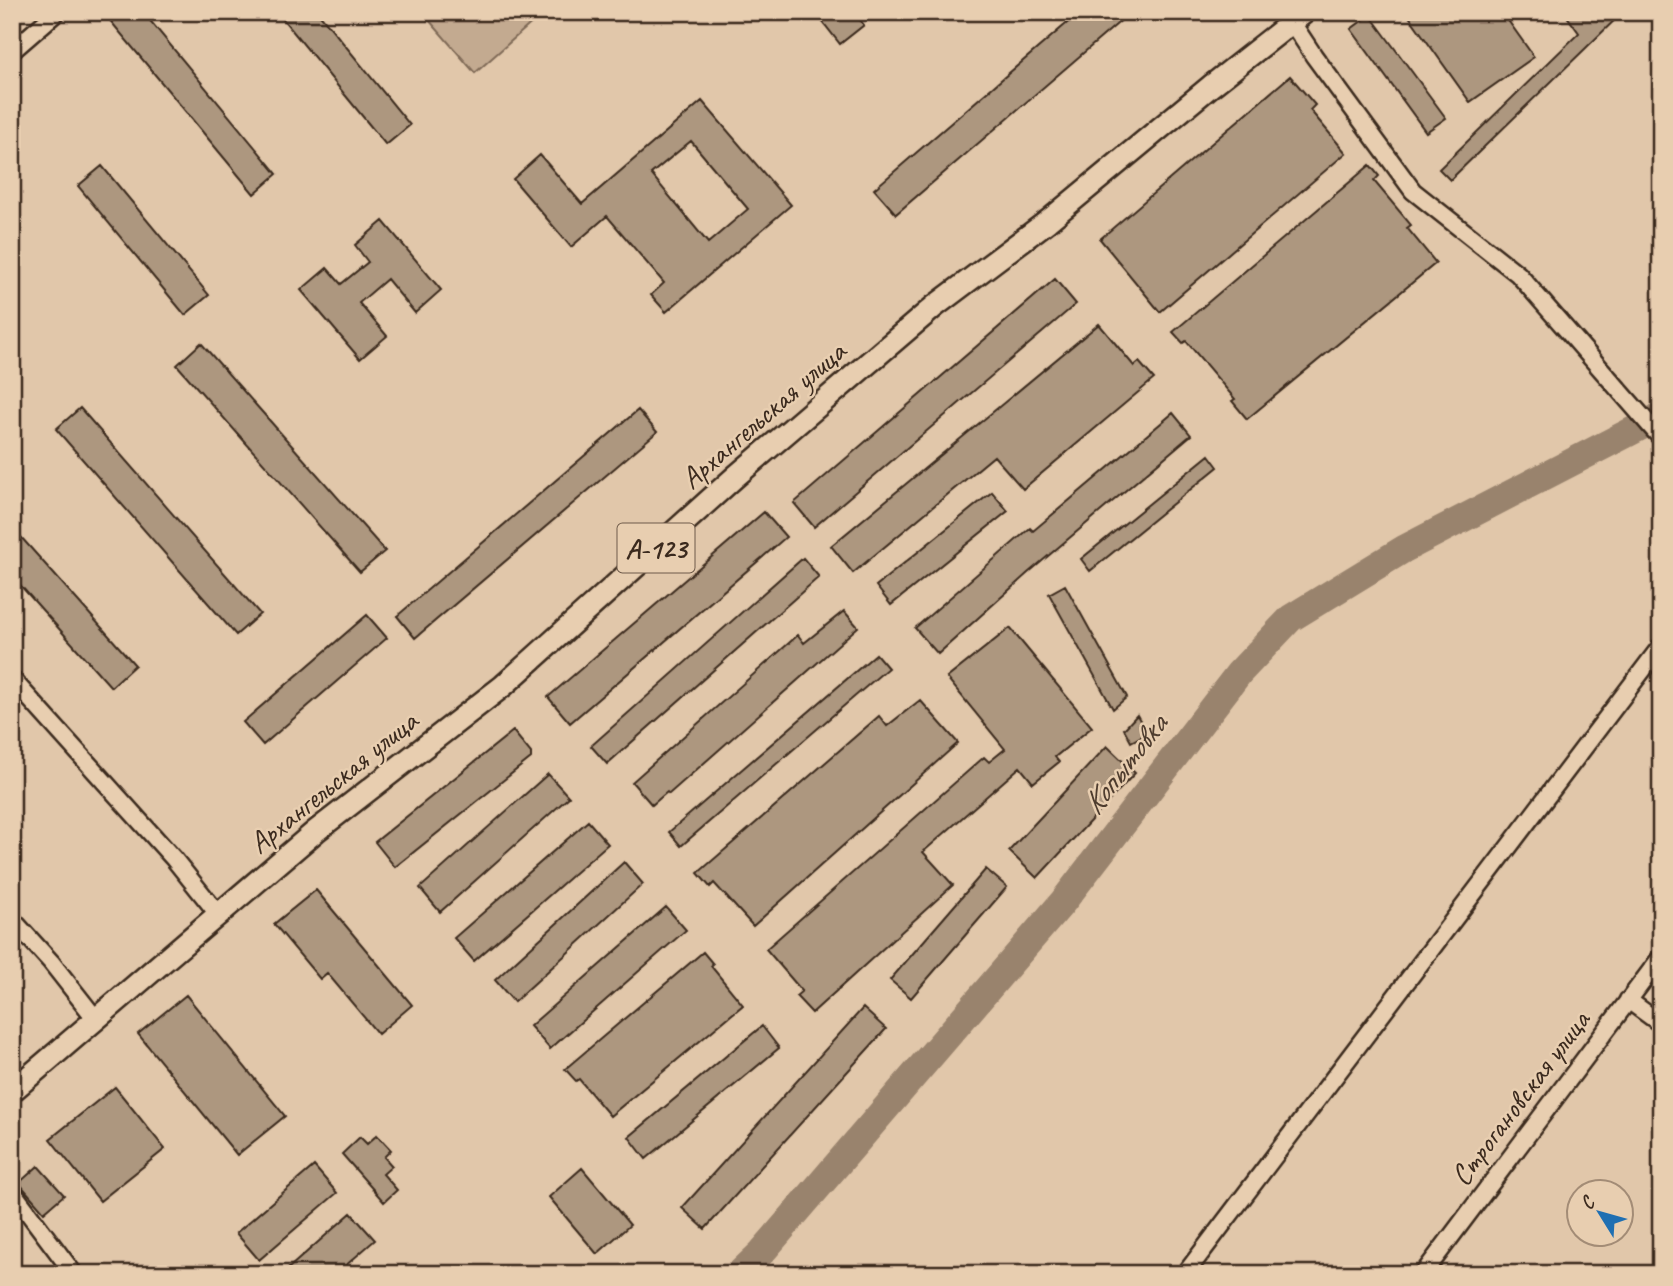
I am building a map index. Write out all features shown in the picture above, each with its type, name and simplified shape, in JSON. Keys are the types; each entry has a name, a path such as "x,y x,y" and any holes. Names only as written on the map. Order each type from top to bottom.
{"main road":[{"name":"Архангельская улица","path":"12,1091 316,831 518,673 736,477 935,306 1048,221 1294,15"}],"street":[{"path":"12,51 57,12"},
{"path":"1294,15 1413,191 1518,274 1658,434"},
{"path":"1185,1274 1661,646"},
{"path":"12,679 174,859 218,915"},
{"path":"12,919 51,962 95,1018"},
{"name":"Строгановская улица","path":"1423,1274 1661,957"},
{"path":"1629,1000 1661,1024"},
{"path":"12,1191 74,1274"}],"shaded area":[{"path":"422,12 544,12 475,73"}],"building":[{"path":"103,12 143,12 277,174 254,194"},
{"path":"277,12 318,12 410,125 386,145"},
{"path":"815,12 854,12 864,25 840,44"},
{"path":"1080,12 1131,12 896,214 874,189"},
{"path":"1406,12 1502,12 1534,57 1470,102"},
{"path":"1564,12 1623,12 1450,180 1439,169 1579,33"},
{"path":"1370,15 1446,118 1426,132 1351,29"},
{"path":"1290,76 1315,105 1310,110 1346,153 1160,312 1100,239"},
{"path":"702,101 791,205 666,312 651,295 664,283 607,216 571,247 513,179 540,155 582,204","holes":["691,141 748,209 708,243 651,174"]},
{"path":"1370,165 1379,176 1374,181 1411,225 1407,228 1436,263 1247,419 1232,401 1235,399 1186,341 1183,343 1173,332"},
{"path":"102,166 209,295 185,315 78,186"},
{"path":"383,221 441,290 415,313 387,279 359,303 387,336 360,359 301,290 327,268 341,284 368,262 355,245"},
{"path":"1055,279 1076,304 814,527 794,503"},
{"path":"1099,324 1134,366 1139,362 1154,379 1023,489 994,456 853,573 831,546"},
{"path":"201,343 385,551 360,572 177,365"},
{"path":"80,408 260,614 236,635 56,429"},
{"path":"638,410 657,432 415,638 397,616"},
{"path":"1173,413 1191,435 1028,573 938,654 915,628 1030,528 1033,531"},
{"path":"1209,455 1218,467 1090,571 1081,559"},
{"path":"992,492 1008,511 891,605 876,586"},
{"path":"764,512 786,537 570,723 548,697"},
{"path":"12,527 135,665 111,687 12,576"},
{"path":"803,558 819,577 607,764 591,746"},
{"path":"1065,585 1127,697 1113,709 1049,594"},
{"path":"844,611 858,627 669,794 667,792 652,805 632,782 798,635 804,643"},
{"path":"367,615 387,638 263,745 243,722"},
{"path":"1010,628 1092,727 1055,757 1059,762 1033,783 1020,767 923,852 953,885 812,1013 796,996 802,991 766,949 984,757 989,762 1005,749 947,678"},
{"path":"876,654 888,668 681,846 669,832"},
{"path":"920,700 958,743 753,926 714,883 710,887 698,873 879,716 887,726"},
{"path":"1137,715 1147,733 1131,742 1124,729"},
{"path":"513,731 531,753 531,758 395,867 375,842"},
{"path":"1107,746 1135,773 1037,878 1009,851"},
{"path":"548,774 569,797 440,912 420,888"},
{"path":"588,821 608,844 474,961 454,938"},
{"path":"624,862 643,884 514,1002 495,980"},
{"path":"986,869 1007,887 911,998 890,980"},
{"path":"316,890 412,1005 378,1034 327,973 320,979 274,924"},
{"path":"666,907 686,930 550,1049 530,1026"},
{"path":"703,952 743,1005 610,1116 579,1079 576,1081 565,1069"},
{"path":"186,995 285,1116 237,1155 138,1034"},
{"path":"863,1008 886,1029 705,1229 682,1208"},
{"path":"762,1026 779,1048 646,1159 629,1137"},
{"path":"115,1087 165,1149 100,1201 50,1139"},
{"path":"377,1135 391,1150 384,1157 392,1166 383,1174 397,1190 384,1202 342,1154 360,1137 367,1144"},
{"path":"38,1166 64,1195 44,1212 19,1183"},
{"path":"314,1166 337,1193 259,1260 236,1233"},
{"path":"582,1168 630,1225 597,1254 549,1197"},
{"path":"351,1213 375,1240 336,1274 282,1274"}],"waterway":[{"name":"Копытовка","path":"739,1274 762,1252 1062,903 1239,673 1291,618 1404,549 1661,416"}]}
